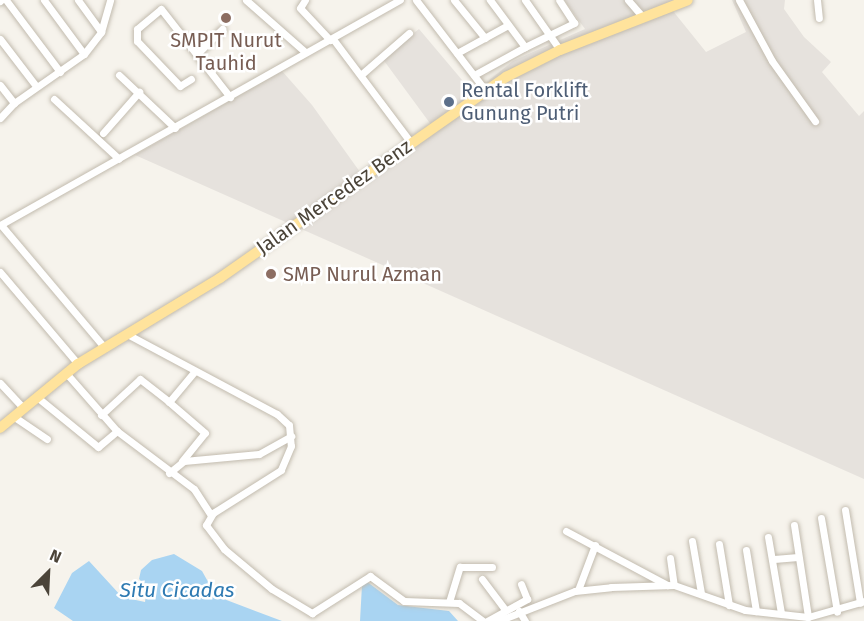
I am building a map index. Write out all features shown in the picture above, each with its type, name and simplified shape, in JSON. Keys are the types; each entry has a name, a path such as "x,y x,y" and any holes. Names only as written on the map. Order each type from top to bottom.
{"main road":[{"name":"Jalan Mercedez Benz","path":"0,428 78,364 214,282 485,90 560,50 688,0"}],"street":[{"path":"6,0 60,72"},
{"path":"44,0 84,54"},
{"path":"78,0 101,32"},
{"path":"0,118 14,103 36,86 84,54 101,32 110,0"},
{"path":"246,0 304,52"},
{"path":"306,0 300,8 363,74 411,143"},
{"path":"105,348 1,225 230,97 304,52 332,40 400,0"},
{"path":"416,0 485,90"},
{"path":"454,0 484,38"},
{"path":"490,0 525,47"},
{"path":"525,0 560,50"},
{"path":"474,75 574,23 559,0"},
{"path":"628,0 643,17"},
{"path":"739,0 772,61 815,121"},
{"path":"817,0 819,18"},
{"path":"191,79 180,86 139,45 135,32 162,8 199,52 230,97"},
{"path":"457,53 508,25"},
{"path":"199,52 222,29"},
{"path":"363,74 409,33"},
{"path":"0,39 36,86"},
{"path":"119,75 175,128"},
{"path":"0,85 14,103"},
{"path":"104,134 139,92"},
{"path":"54,99 119,159"},
{"path":"0,272 78,364"},
{"path":"127,334 194,372 277,414 287,422 291,436 280,470 211,515 207,529 224,549 302,611 316,612 370,576 404,602 448,602 471,608 485,621 527,598 521,584"},
{"path":"169,402 194,372"},
{"path":"66,373 117,431 169,473 194,489 211,515"},
{"path":"101,415 140,379 169,402 205,435 169,473"},
{"path":"0,383 23,408"},
{"path":"37,396 98,447 117,431"},
{"path":"14,416 47,439"},
{"path":"180,462 250,456 291,436"},
{"path":"567,531 671,585 701,593 729,605 756,611 808,617 837,612 862,602 845,510"},
{"path":"820,518 837,612"},
{"path":"794,525 808,617"},
{"path":"768,537 774,560 781,613"},
{"path":"692,541 701,593"},
{"path":"719,544 729,605"},
{"path":"578,590 595,545"},
{"path":"746,550 756,611"},
{"path":"774,560 798,557"},
{"path":"670,558 671,585"},
{"path":"448,602 460,567 492,567"},
{"path":"482,579 505,610"},
{"path":"498,621 578,590 671,585"},
{"path":"519,611 525,621"}],"shaded area":[{"path":"564,0 684,0 673,11 706,52 746,32 732,0 785,0 784,9 804,37 831,62 822,72 859,116 864,111 864,479 135,155 282,71 312,105 360,172 432,126 382,58 419,29 473,93 513,61 585,29"}],"water":[{"name":"Situ Cicadas","path":"174,554 202,571 216,596 282,621 73,621 54,608 72,573 89,561 122,597 145,602 147,587 139,579 141,570 152,560"},
{"path":"366,581 398,605 449,611 458,621 360,621 362,585"}],"place":[{"name":"SMPIT Nurut Tauhid","path":"226,18"},
{"name":"Rental Forklift Gunung Putri","path":"449,102"},
{"name":"SMP Nurul Azman","path":"271,274"}]}
